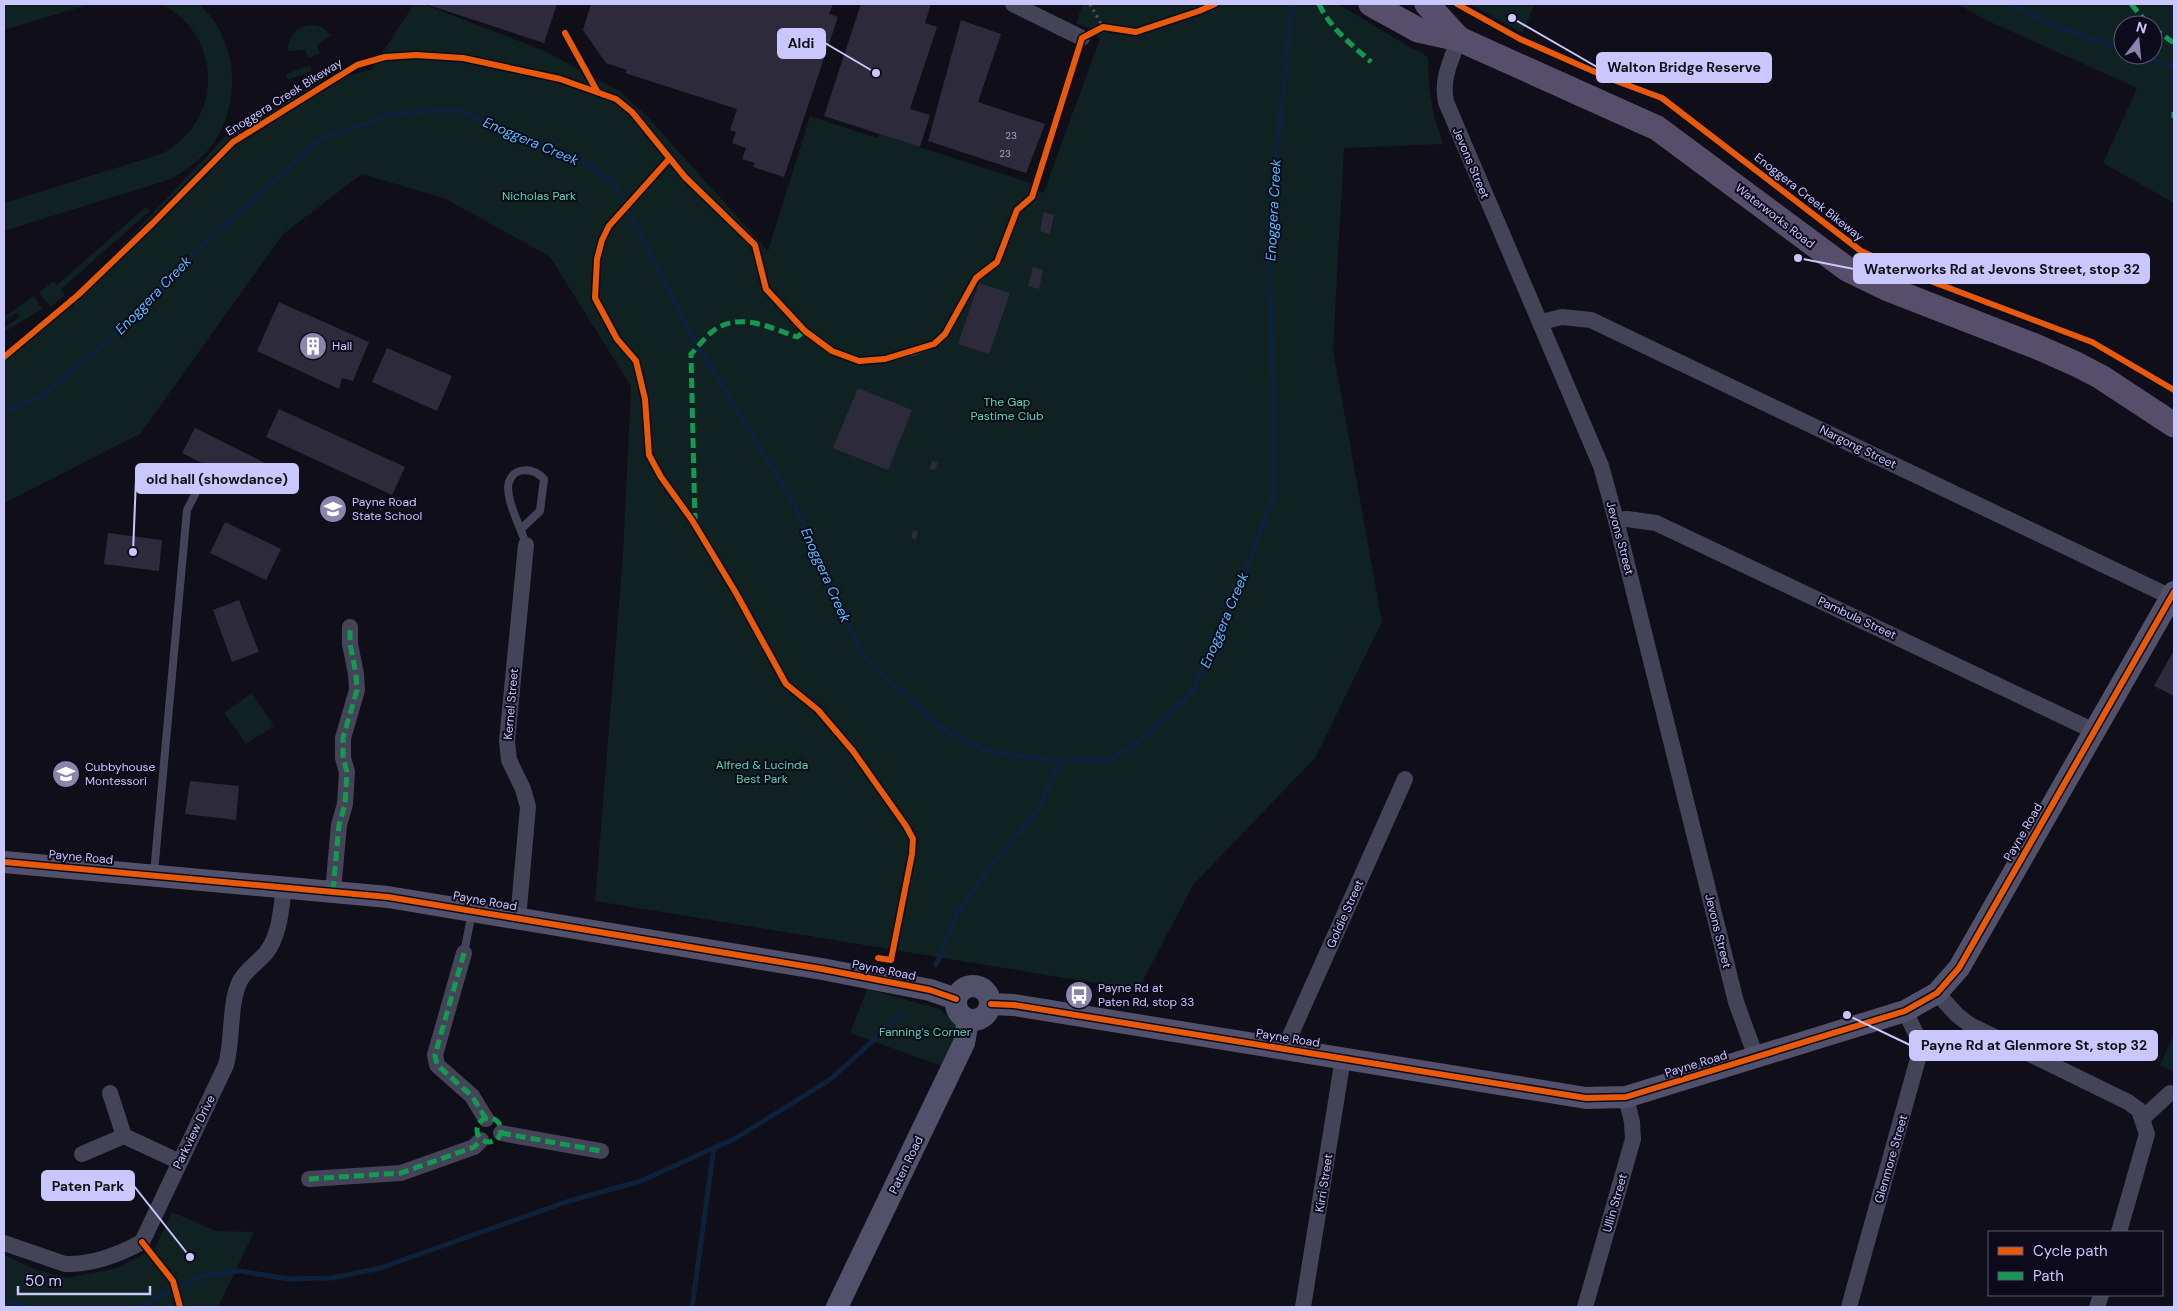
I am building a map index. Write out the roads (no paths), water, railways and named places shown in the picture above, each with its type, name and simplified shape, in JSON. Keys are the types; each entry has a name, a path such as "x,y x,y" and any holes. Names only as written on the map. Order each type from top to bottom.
{"main road":[{"name":"Waterworks Road","path":"1371,4 1418,30 1459,39 1657,128 1828,256 1853,272 1886,288 2036,346 2076,364 2101,377 2174,425"},
{"name":"Waterworks Road","path":"1427,4 1459,39"},
{"name":"Payne Road","path":"991,1004 1014,1004 1586,1098 1626,1097 1905,1011 1937,993 1959,968 2173,594"},
{"name":"Payne Road","path":"4,862 388,896 831,971 930,990 956,999"},
{"path":"978,986 988,994 991,1004 990,1010 984,1017 978,1020 968,1020 958,1013 956,999 966,987 978,986"},
{"name":"Paten Road","path":"837,1307 964,1043 968,1020"}],"street":[{"path":"1013,4 1082,38"},
{"name":"Jevons Street","path":"1459,39 1446,73 1444,92 1446,102 1601,466 1736,1002 1756,1057"},
{"name":"Nargong Street","path":"1541,322 1562,318 1591,320 2173,594"},
{"name":"Pambula Street","path":"1616,520 1627,519 1656,523 2094,731"},
{"name":"Kernel Street","path":"518,919 528,807 523,789 509,760 507,741 526,545"},
{"path":"333,891 339,825 345,804 347,772 343,758 343,738 357,690 350,644 350,626"},
{"name":"Goldie Street","path":"1286,1049 1303,1006 1405,779"},
{"name":"Parkview Drive","path":"4,1243 65,1264 102,1259 125,1252 142,1242 226,1065 230,1052 235,996 240,981 268,951 277,932 284,887"},
{"path":"464,953 435,1055 437,1065 472,1096 486,1119"},
{"path":"1937,993 1957,1015 1970,1025 2128,1102 2139,1110 2147,1134 2119,1231"},
{"name":"Glenmore Street","path":"1848,1307 1919,1055 1918,1038 1905,1011"},
{"name":"Kirri Street","path":"1303,1307 1343,1058"},
{"path":"110,1093 124,1136 180,1162"},
{"path":"2143,1118 2170,1093"},
{"name":"Ullin Street","path":"1586,1307 1633,1139 1632,1122 1626,1097"},
{"path":"490,1118 497,1122 501,1133 497,1140 493,1142 481,1140 476,1130 479,1123 490,1118"},
{"path":"501,1133 601,1151"},
{"path":"82,1154 124,1136"},
{"path":"309,1179 401,1173 474,1147 481,1140"}],"lane":[{"path":"766,288 807,333 832,351 859,361 885,359 934,344 944,334 976,278 997,262 1017,210 1032,197 1082,38"},
{"path":"522,528 540,511 544,479 532,471 522,470 513,475 508,483 508,499 522,528 526,545"},
{"path":"154,875 187,510 204,477"},
{"path":"464,953 472,910"}],"waterway":[{"name":"Enoggera Creek","path":"4,412 42,396 109,340 196,251 321,139 393,114 455,109 582,161 614,183 692,336 794,504 862,654 936,725 984,750 1030,758 1061,760 1112,759 1145,737 1192,692 1231,608 1273,498 1269,226 1292,4"},
{"name":"Enoggera Creek","path":"2009,4 2051,24 2113,46"},
{"name":"Enoggera Creek","path":"2163,63 2174,67"},
{"path":"936,965 959,910 994,862 1036,814 1061,760"},
{"path":"138,1307 204,1275 239,1271 289,1279 332,1278 380,1268 569,1201 641,1181 736,1138 831,1079 902,1014"},
{"path":"692,1307 714,1148"},
{"path":"4,1300 26,1307"}],"place":[{"name":"Walton Bridge Reserve","path":"1512,18"},
{"name":"Aldi","path":"876,73"},
{"name":"Waterworks Rd at Jevons Street, stop 32","path":"1798,258"},
{"name":"Hall","path":"313,346"},
{"name":"Payne Road State School","path":"333,509"},
{"name":"old hall (showdance)","path":"133,552"},
{"name":"Cubbyhouse Montessori","path":"66,774"},
{"name":"Payne Rd at Paten Rd, stop 33","path":"1079,995"},
{"name":"Payne Rd at Glenmore St, stop 32","path":"1847,1015"},
{"name":"Paten Park","path":"190,1257"}],"park label":[{"name":"Nicholas Park","path":"539,196"},
{"name":"The Gap Pastime Club","path":"1007,409"},
{"name":"Alfred & Lucinda Best Park","path":"762,772"},
{"name":"Fanning's Corner","path":"925,1032"}]}
